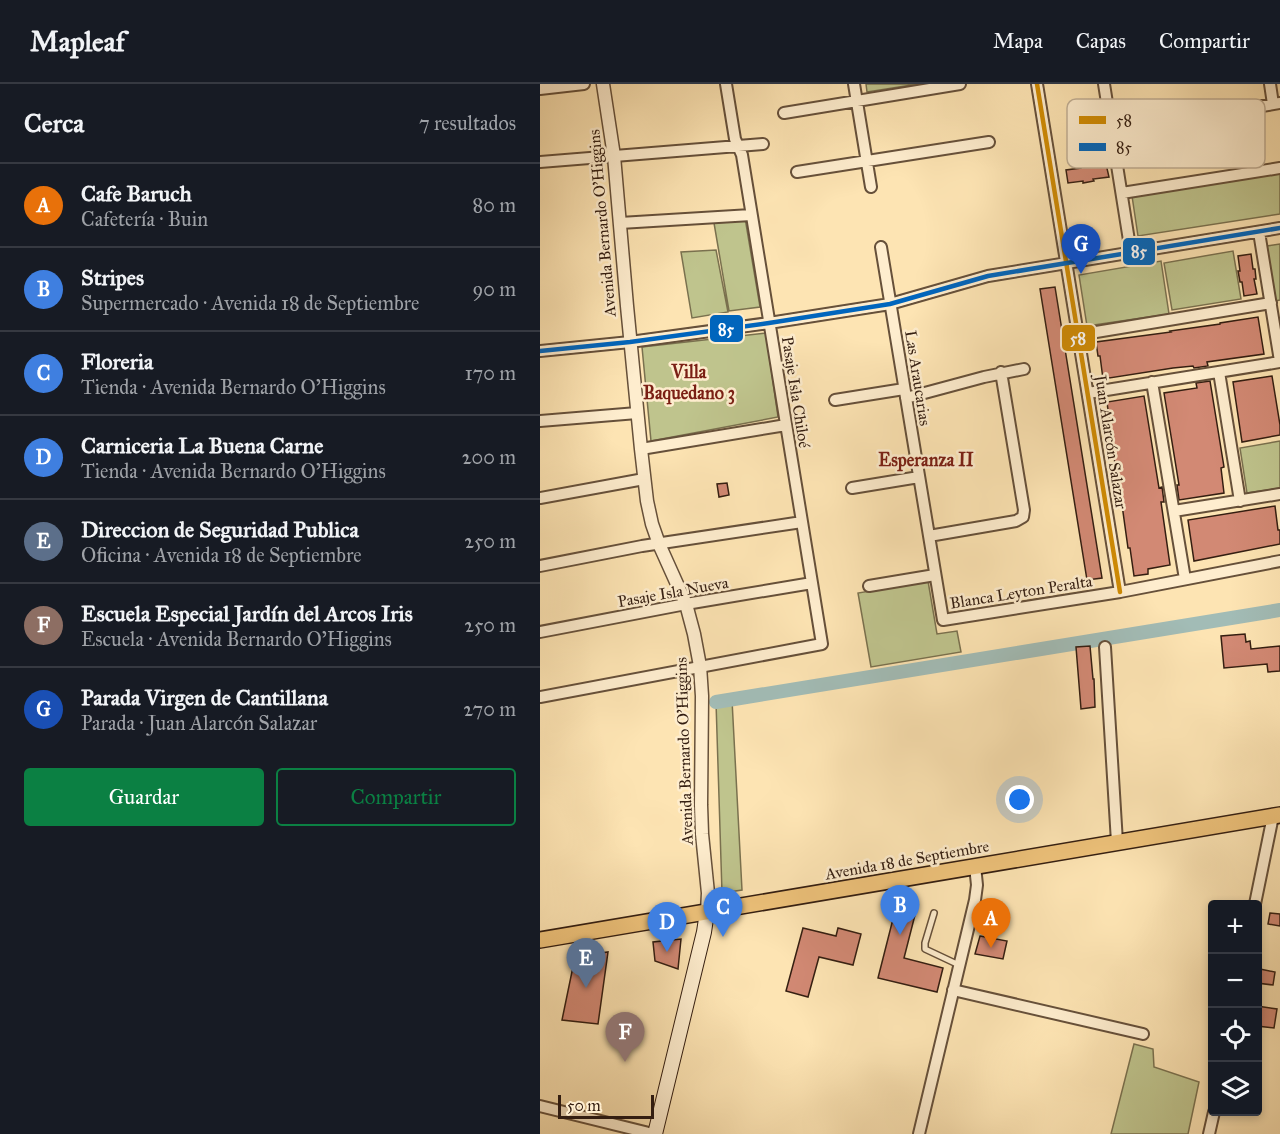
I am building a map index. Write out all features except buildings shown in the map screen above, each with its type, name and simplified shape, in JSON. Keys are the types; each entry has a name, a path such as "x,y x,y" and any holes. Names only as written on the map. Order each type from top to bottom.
{"main road":[{"name":"Avenida 18 de Septiembre","path":"540,940 1276,815"},
{"name":"Avenida Bernardo O'Higgins","path":"654,1134 707,912"}],"street":[{"path":"540,88 584,84"},
{"name":"Avenida Bernardo O'Higgins","path":"603,84 614,156 644,479 650,513 659,543 686,604 700,666 701,805 708,893 707,912"},
{"name":"Pasaje Isla Chiloé","path":"700,666 822,644 742,155 735,139 726,84"},
{"path":"854,84 871,187"},
{"path":"784,113 960,84"},
{"name":"Juan Alarcón Salazar","path":"1037,84 1120,592"},
{"path":"1104,84 1106,99"},
{"path":"1270,84 1276,103"},
{"path":"797,172 989,142"},
{"path":"540,162 763,144"},
{"path":"1118,168 1131,253"},
{"path":"1122,193 1280,168"},
{"path":"620,223 751,215"},
{"path":"540,351 630,342 769,323 890,303 974,279 1280,228"},
{"path":"1088,393 1280,362 1259,232"},
{"name":"Las Araucarias","path":"881,247 943,620"},
{"path":"1078,335 1270,303"},
{"path":"835,400 905,394 1024,369"},
{"path":"929,536 1016,522 1023,517 1024,510 1001,372"},
{"path":"1219,372 1240,501"},
{"path":"1152,382 1185,579"},
{"path":"540,421 637,413"},
{"path":"641,449 786,425"},
{"path":"852,488 919,477"},
{"path":"540,498 644,479"},
{"path":"1174,512 1280,494"},
{"path":"540,566 659,543 801,522"},
{"name":"Blanca Leyton Peralta","path":"943,620 1120,592 1280,561"},
{"path":"869,586 935,575"},
{"name":"Pasaje Isla Nueva","path":"540,632 686,604 812,584"},
{"path":"1105,647 1117,842"},
{"path":"540,697 700,666"},
{"path":"1256,900 1276,815"},
{"path":"919,1134 976,892 975,866"},
{"path":"953,990 1143,1034"},
{"path":"540,1106 654,1134"},
{"path":"1209,1134 1213,1116"}],"lane":[{"path":"934,913 925,943 926,949 959,965"}],"green space":[{"path":"866,84 918,84 867,92"},
{"path":"1280,173 1280,214 1138,236 1132,196"},
{"path":"745,218 760,307 729,311 714,223"},
{"path":"1280,244 1280,300 1275,301 1267,246"},
{"path":"716,250 728,312 692,318 681,252"},
{"path":"1233,251 1241,299 1172,310 1164,263"},
{"path":"1161,261 1169,314 1087,326 1079,275"},
{"path":"766,333 778,417 651,441 642,347"},
{"path":"1280,441 1280,488 1247,493 1240,448"},
{"path":"928,581 937,634 957,631 961,652 871,667 858,593"},
{"path":"732,700 742,890 722,893 716,702"},
{"path":"1134,1044 1153,1049 1154,1067 1199,1082 1188,1134 1111,1134"}],"waterway":[{"path":"716,702 1280,610"}],"transit line":[{"name":"58","path":"1037,84 1120,592"},
{"name":"85","path":"540,351 630,342 890,304 988,276 1280,228"}],"place":[{"name":"Parada Virgen de Cantillana","path":"1081,274"},
{"name":"Stripes","path":"900,935"},
{"name":"Floreria","path":"723,937"},
{"name":"Cafe Baruch","path":"991,948"},
{"name":"Carniceria La Buena Carne","path":"667,952"},
{"name":"Direccion de Seguridad Publica","path":"586,988"},
{"name":"Escuela Especial Jardín del Arcos Iris","path":"625,1062"}],"district":[{"name":"Villa Baquedano 3","path":"689,382"},
{"name":"Esperanza II","path":"926,460"}]}
